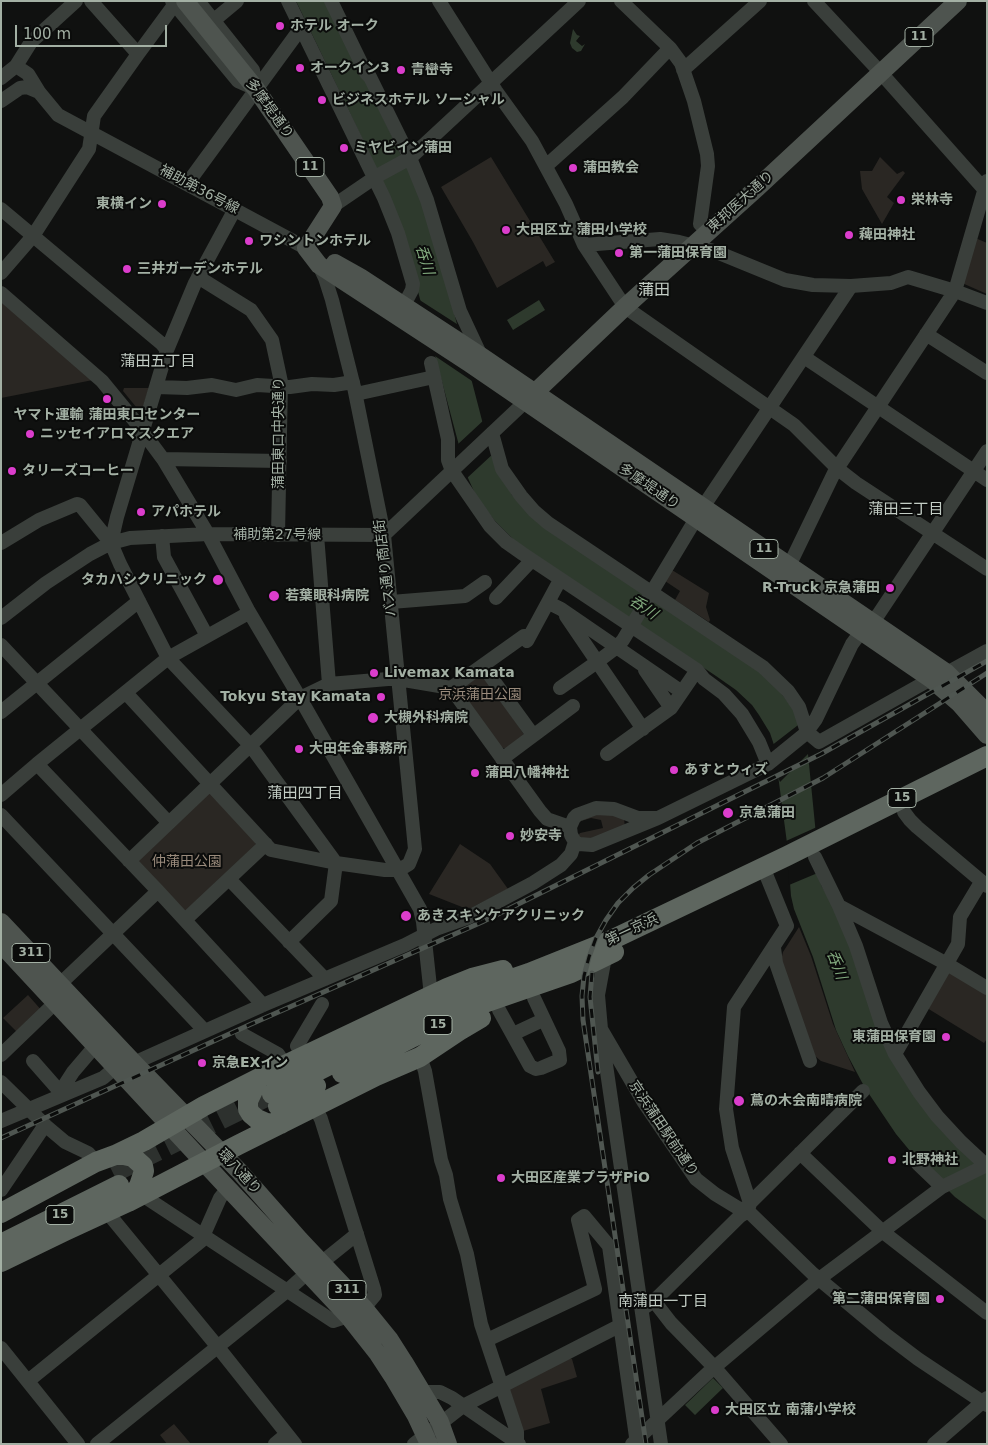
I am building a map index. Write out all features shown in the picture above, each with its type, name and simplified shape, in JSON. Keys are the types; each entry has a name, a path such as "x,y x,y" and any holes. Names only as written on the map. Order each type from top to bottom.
{"highway":[{"name":"第一京浜","path":"818,854 987,756"},
{"name":"第一京浜","path":"277,1108 456,1001 491,986 559,962 787,863 818,854 987,770"},
{"name":"第一京浜","path":"277,1108 429,1029 478,1006 571,973 605,957 766,873"},
{"path":"222,1153 277,1108 315,1107 376,1076 420,1057 473,1022 577,979 605,957"},
{"path":"2,1214 96,1162 124,1182 178,1121 259,1078 431,996 472,978 525,965 559,962"},
{"path":"259,1078 248,1101 248,1109 251,1114 266,1123 277,1108"},
{"name":"15","path":"2,1214 205,1163 222,1153"},
{"name":"15","path":"1,1262 107,1212 124,1182"},
{"name":"15","path":"1,1244 124,1182"}],"main road":[{"name":"東邦医大通り","path":"530,398 625,307 958,1"},
{"name":"多摩堤通り","path":"177,2 256,90 329,194 333,206"},
{"path":"306,248 333,206"},
{"name":"多摩堤通り","path":"306,248 341,266 404,305 465,346 475,360"},
{"name":"多摩堤通り","path":"306,248 319,265 426,335 475,360 939,676 987,713"},
{"name":"多摩堤通り","path":"700,514 789,566 866,627"},
{"name":"多摩堤通り","path":"939,676 987,735"},
{"name":"環八通り","path":"1,922 134,1063 178,1121 205,1163 228,1188 314,1268 356,1312 390,1340 440,1422 448,1444"},
{"name":"環八通り","path":"1,944 116,1067 178,1121 222,1153 314,1268"},
{"name":"環八通り","path":"356,1312 378,1354 416,1416 423,1441"}],"street":[{"path":"1,78 16,66 31,42 76,1"},
{"path":"91,1 138,54"},
{"path":"198,1 253,70 256,90"},
{"path":"213,21 237,1"},
{"path":"288,1 376,177 398,233 413,284 404,305"},
{"path":"331,1 366,73 370,77 427,200 475,360"},
{"path":"439,1 491,83 532,140 566,204 584,245 625,307 798,429 838,469 856,483 987,569"},
{"path":"333,206 376,177 409,158 579,1"},
{"path":"621,1 670,48 684,70 694,101 708,166 700,224 708,232"},
{"path":"684,70 760,1"},
{"path":"789,566 838,469 877,407 956,291 985,185 814,1"},
{"path":"1,274 33,236 89,149 94,116 177,2"},
{"path":"188,184 301,28"},
{"path":"546,166 623,97 670,48"},
{"name":"補助第36号線","path":"16,66 28,74 55,112 91,134 306,248"},
{"path":"1,101 20,88 39,92"},
{"path":"1,209 167,350"},
{"path":"111,543 167,350 198,277 235,209"},
{"path":"584,245 660,238 714,251 785,280 813,285 851,286 891,283 908,277 956,291 987,303"},
{"name":"バス通り商店街","path":"319,265 326,278 354,388 384,535 415,849 409,864 399,870"},
{"name":"蒲田東口中央通り","path":"198,277 251,310 272,340 281,387 278,535"},
{"path":"560,688 617,647 700,514 851,286"},
{"path":"1,293 102,381 144,432 163,459 208,534 248,610 420,909 425,935 431,996"},
{"path":"926,334 987,373"},
{"path":"804,356 987,480"},
{"path":"157,387 187,388 212,385 232,390 264,384 281,387 312,384 354,388 432,370 448,440 448,460 457,467 490,526 506,542 560,580 632,624 697,670 704,679 735,704 751,727 770,762"},
{"path":"384,535 530,398"},
{"path":"491,434 502,469 520,496 534,511 548,523 763,667 788,691 799,707 806,733 819,742 987,651"},
{"path":"658,818 638,818 614,810 596,808 577,815 571,822 571,835 575,842 579,844 592,845 658,818 770,762 806,733 816,719 852,644 878,615 987,450"},
{"path":"163,459 280,461"},
{"path":"1,543 39,520 77,504 80,505 111,543 168,658 250,745 336,863 332,901 289,942"},
{"name":"補助第27号線","path":"1,618 52,579 90,554 111,543 130,538 208,534 384,535"},
{"path":"317,534 329,684"},
{"path":"162,536 164,558 207,636"},
{"path":"496,598 532,560"},
{"path":"130,861 300,698 329,684 398,679 451,688 525,639 555,606 560,580"},
{"path":"391,602 465,596 485,582"},
{"path":"1,712 139,601"},
{"path":"555,606 682,692"},
{"path":"555,606 597,662 643,729"},
{"path":"1,795 168,658 245,615 248,610"},
{"path":"1,645 169,823"},
{"path":"640,664 671,708"},
{"path":"483,666 533,735"},
{"path":"607,754 671,708 697,670"},
{"path":"451,688 547,819 570,827"},
{"path":"126,693 271,850 336,863 385,870 399,870"},
{"path":"502,759 573,706"},
{"path":"37,764 263,1005"},
{"path":"895,1054 958,944 960,916 984,884 917,828 904,812"},
{"path":"1,815 205,1031"},
{"path":"627,815 628,831"},
{"path":"134,1063 263,1005 467,918 533,883 567,860 575,842"},
{"path":"185,920 266,844"},
{"path":"635,1443 715,1368 819,1280 943,1187 983,1163 937,1116 895,1054 881,1022 856,946 818,854"},
{"path":"749,1207 732,1148 726,1109 734,1007 787,926 766,873"},
{"path":"229,879 325,979"},
{"path":"60,984 158,891"},
{"path":"839,906 947,964 987,988"},
{"path":"774,948 776,963 810,1061"},
{"name":"京浜蒲田駅前通り","path":"605,957 598,995 602,1029 642,1101 696,1179 715,1194 738,1208 749,1207 819,1280 918,1359 985,1402"},
{"path":"500,1010 530,1066 536,1069 542,1068 560,1060 559,1051 534,998"},
{"path":"1,1055 55,1003"},
{"path":"242,1034 294,1061 297,1046 322,1004"},
{"path":"513,1034 543,1020"},
{"path":"602,1029 648,1305 661,1444"},
{"path":"62,1094 64,1086 73,1072 96,1045"},
{"path":"420,1057 425,1070 450,1199 467,1254 481,1324 517,1432 517,1443"},
{"path":"33,1061 62,1094"},
{"path":"1,1121 103,1078 116,1067"},
{"path":"1,1082 65,1142 88,1153 96,1162"},
{"path":"648,1305 740,1216 863,1091"},
{"path":"124,1182 334,1321 356,1312 375,1295 322,1119 315,1107"},
{"path":"1,1190 45,1125"},
{"path":"800,1153 883,1232 987,1313"},
{"path":"918,1164 943,1187"},
{"path":"28,1382 201,1241 220,1198 228,1188"},
{"path":"107,1212 291,1439 275,1444"},
{"path":"487,1340 595,1289 578,1220 584,1216 609,1246 621,1325 635,1443"},
{"path":"96,1444 357,1234"},
{"path":"648,1305 671,1323 715,1368 781,1444"},
{"path":"423,1441 440,1422 463,1406 621,1325"},
{"path":"1,1348 78,1444"},
{"path":"422,1392 440,1392 517,1443"},
{"path":"934,1444 985,1402"}],"green space":[{"path":"491,157 555,262 546,267 543,261 497,288 441,187"},
{"path":"880,157 897,174 903,171 905,173 887,197 894,203 882,224 862,189 860,171 872,171"},
{"path":"973,237 987,243 987,294 962,283"},
{"path":"1,300 93,380 1,398"},
{"path":"124,388 149,388 141,413 123,391"},
{"path":"672,570 709,593 706,607 709,622 675,600 680,591 665,581"},
{"name":"京浜蒲田公園","path":"481,671 525,736 507,749 497,746 460,694 462,685"},
{"name":"仲蒲田公園","path":"205,793 214,794 255,838 256,846 186,912 136,862"},
{"path":"594,815 618,815 624,819 625,827 583,840 578,836 580,833 603,828 601,820 591,818 578,822"},
{"path":"460,844 490,864 508,889 471,908 462,907 429,894"},
{"path":"799,927 811,956 833,1024 855,1072 821,1061 815,1056 781,960 783,952"},
{"path":"947,973 954,973 987,994 987,1039 984,1043 927,1008"},
{"path":"28,995 43,1012 19,1034 3,1018"},
{"path":"565,1356 572,1359 577,1377 541,1389 550,1423 523,1431 505,1388"},
{"path":"174,1424 191,1444 167,1444 160,1435"}],"water":[{"name":"呑川","path":"296,1 328,1 416,187 438,251 491,455 512,495 772,681 796,713 808,754 821,885 840,917 888,1046 987,1169 987,1221 955,1197 915,1157 896,1134 865,1088 836,1030 791,896 787,843 774,745 770,733 752,705 736,690 716,676 516,542 495,521 477,498 468,478 412,269 362,138"},
{"path":"573,29 580,36 576,41 582,46 585,44 581,51 577,52 570,43"},
{"path":"539,300 545,310 513,330 507,320"},
{"path":"713,1378 723,1388 695,1415 685,1405"}],"pier":[{"path":"418,299 460,326 475,383 432,354"},
{"path":"485,419 494,453 466,479 457,445"},
{"path":"802,722 810,752 780,782 774,767 771,746"},
{"path":"817,827 820,872 789,885 786,841"}],"tunnel":[{"path":"113,1173 272,1094"}],"railway":[{"path":"1,1138 482,922 821,754 987,661"},
{"path":"646,1444 583,1020 582,996 584,976 596,938 618,903 649,875 697,843 823,778 987,673"},
{"path":"592,973 590,997 598,1072"}],"place":[{"name":"ホテル オーク","path":"280,26"},
{"name":"オークイン3","path":"300,68"},
{"name":"青巒寺","path":"401,70"},
{"name":"ビジネスホテル ソーシャル","path":"322,100"},
{"name":"ミヤビイン蒲田","path":"344,148"},
{"name":"蒲田教会","path":"573,168"},
{"name":"栄林寺","path":"901,200"},
{"name":"東横イン","path":"162,204"},
{"name":"大田区立 蒲田小学校","path":"506,230"},
{"name":"薭田神社","path":"849,235"},
{"name":"ワシントンホテル","path":"249,241"},
{"name":"第一蒲田保育園","path":"619,253"},
{"name":"三井ガーデンホテル","path":"127,269"},
{"name":"ヤマト運輸 蒲田東口センター","path":"107,399"},
{"name":"ニッセイアロマスクエア","path":"30,434"},
{"name":"タリーズコーヒー","path":"12,471"},
{"name":"アパホテル","path":"141,512"},
{"name":"タカハシクリニック","path":"218,580"},
{"name":"R-Truck 京急蒲田","path":"890,588"},
{"name":"若葉眼科病院","path":"274,596"},
{"name":"Livemax Kamata","path":"374,673"},
{"name":"Tokyu Stay Kamata","path":"381,697"},
{"name":"大槻外科病院","path":"373,718"},
{"name":"大田年金事務所","path":"299,749"},
{"name":"あすとウィズ","path":"674,770"},
{"name":"蒲田八幡神社","path":"475,773"},
{"name":"京急蒲田","path":"728,813"},
{"name":"妙安寺","path":"510,836"},
{"name":"あきスキンケアクリニック","path":"406,916"},
{"name":"東蒲田保育園","path":"946,1037"},
{"name":"京急EXイン","path":"202,1063"},
{"name":"蔦の木会南晴病院","path":"739,1101"},
{"name":"北野神社","path":"892,1160"},
{"name":"大田区産業プラザPiO","path":"501,1178"},
{"name":"第二蒲田保育園","path":"940,1299"},
{"name":"大田区立 南蒲小学校","path":"715,1410"}],"district":[{"name":"蒲田","path":"654,291"},
{"name":"蒲田五丁目","path":"158,362"},
{"name":"蒲田三丁目","path":"906,510"},
{"name":"蒲田四丁目","path":"305,794"},
{"name":"南蒲田一丁目","path":"663,1302"}]}
